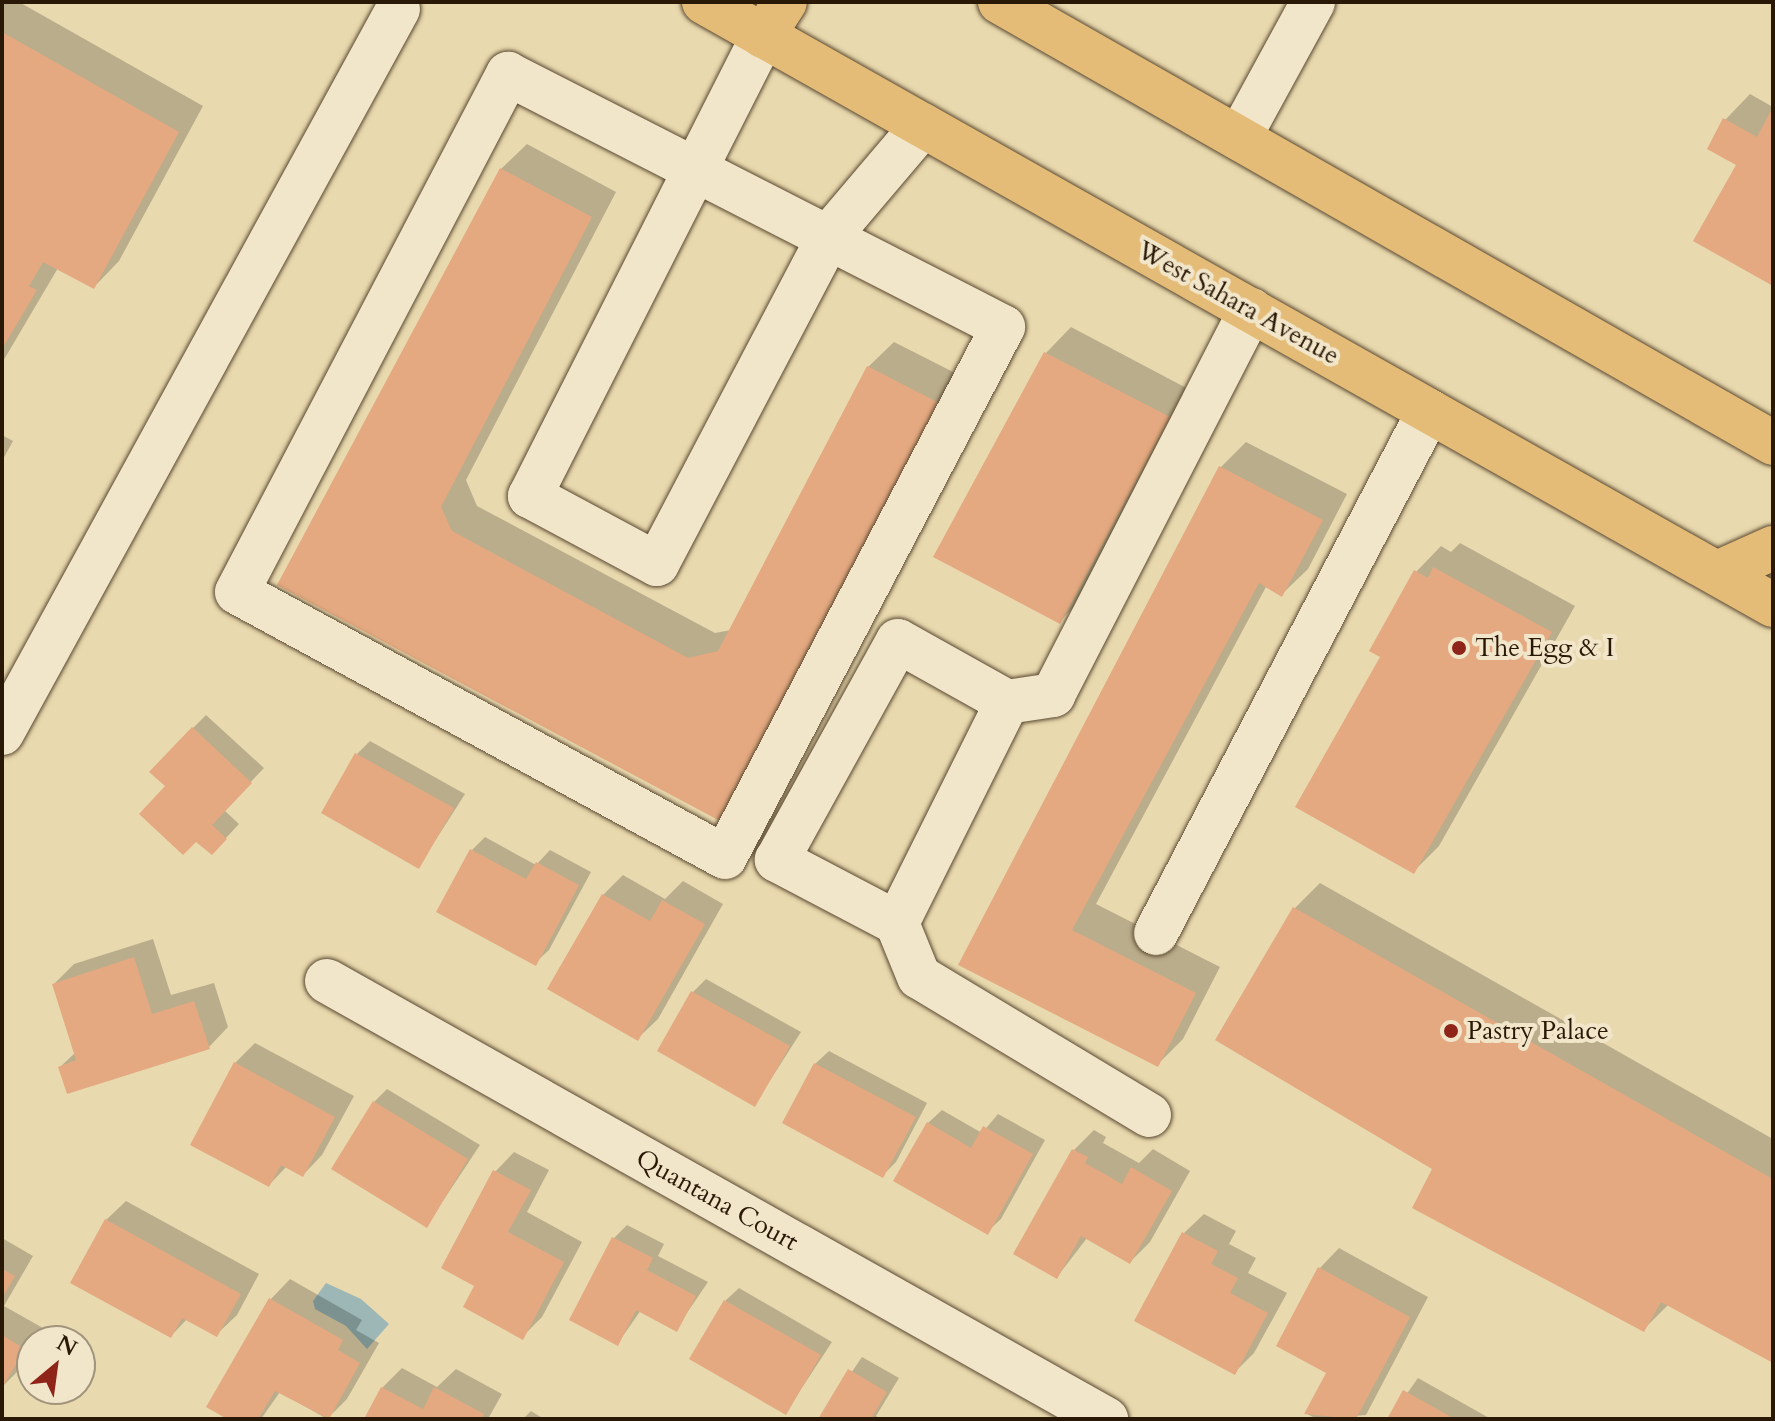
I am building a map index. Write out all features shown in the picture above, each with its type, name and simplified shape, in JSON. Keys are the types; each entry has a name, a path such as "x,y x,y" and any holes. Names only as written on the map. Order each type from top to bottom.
{"main road":[{"name":"West Sahara Avenue","path":"704,2 774,19 923,125 1773,605"},
{"path":"1000,2 1773,443"},
{"path":"1717,573 1773,548"}],"street":[{"path":"1239,138 1313,2"},
{"path":"2,733 395,4"},
{"path":"774,19 694,169 530,496 657,564 829,236 923,125"},
{"path":"508,74 694,169 1003,327 725,857 237,592 508,74"},
{"path":"1149,1115 919,977 897,923 777,860 898,641 1007,702 1053,695 1251,310"},
{"path":"1156,933 1429,411"},
{"path":"897,923 1007,702"},
{"name":"Quantana Court","path":"327,981 1051,1406 1106,1419"}],"water":[{"path":"326,1283 361,1299 389,1324 367,1349 346,1326 315,1309 313,1301"}],"building":[{"path":"2,32 179,132 94,289 43,262 29,286 37,290 2,349"},
{"path":"1773,107 1773,286 1693,241 1736,165 1707,149 1723,118 1757,137"},
{"path":"500,168 592,217 441,507 452,531 688,658 718,651 867,366 941,404 720,821 277,585"},
{"path":"1044,352 1170,417 1060,624 933,557"},
{"path":"1219,466 1323,520 1282,597 1259,583 1072,930 1196,993 1158,1067 958,965"},
{"path":"1433,567 1552,632 1414,874 1295,807 1380,657 1369,651 1414,570 1428,578"},
{"path":"192,727 252,783 212,825 227,839 212,855 196,842 183,855 139,814 165,786 149,772"},
{"path":"355,753 454,808 419,869 321,813"},
{"path":"470,849 526,879 536,862 579,885 536,966 436,912"},
{"path":"602,894 650,921 662,900 705,924 638,1041 547,989"},
{"path":"1293,907 1773,1179 1773,1363 1661,1302 1644,1332 1412,1208 1432,1169 1215,1040"},
{"path":"134,957 152,1014 194,1001 210,1049 67,1094 58,1067 76,1060 52,984"},
{"path":"691,991 790,1046 755,1107 657,1051"},
{"path":"234,1062 335,1117 303,1177 281,1165 269,1187 190,1145"},
{"path":"814,1063 916,1117 883,1178 782,1123"},
{"path":"373,1101 468,1159 427,1228 331,1169"},
{"path":"927,1122 971,1148 983,1126 1033,1154 988,1235 893,1181"},
{"path":"1072,1149 1088,1157 1085,1163 1122,1184 1131,1167 1172,1191 1130,1264 1081,1236 1057,1279 1013,1254"},
{"path":"493,1170 531,1190 508,1232 564,1262 523,1340 463,1307 474,1286 441,1268"},
{"path":"105,1219 241,1294 217,1337 182,1318 171,1338 70,1283"},
{"path":"1182,1232 1218,1251 1211,1264 1238,1278 1230,1293 1268,1313 1235,1375 1134,1321"},
{"path":"612,1237 653,1258 647,1270 696,1296 677,1332 636,1310 618,1346 569,1320"},
{"path":"1318,1267 1410,1317 1356,1419 1304,1414 1326,1373 1276,1346"},
{"path":"2,1269 15,1276 2,1298"},
{"path":"269,1298 343,1340 338,1350 360,1363 329,1419 275,1391 258,1419 227,1419 206,1407"},
{"path":"724,1300 821,1355 786,1415 689,1359"},
{"path":"2,1335 16,1344 16,1364 2,1388"},
{"path":"848,1369 887,1392 871,1419 818,1419"},
{"path":"381,1387 423,1409 434,1387 484,1414 481,1419 364,1419"},
{"path":"1403,1390 1455,1419 1387,1419"}],"place":[{"name":"The Egg & I","path":"1459,648"},
{"name":"Pastry Palace","path":"1451,1031"}]}
